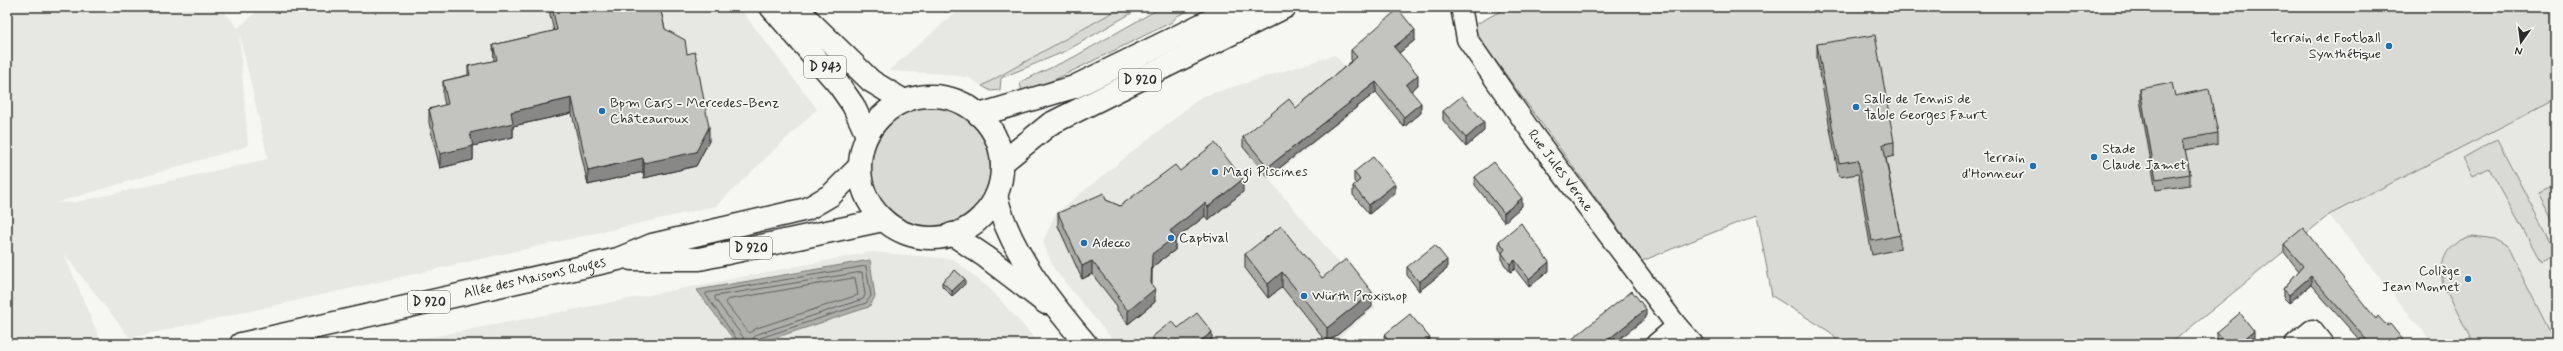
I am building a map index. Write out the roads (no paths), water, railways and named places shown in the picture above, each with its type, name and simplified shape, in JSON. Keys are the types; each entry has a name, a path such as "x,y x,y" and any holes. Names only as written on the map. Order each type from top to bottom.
{"main road":[{"name":"D 943","path":"771,7 839,85 853,105 867,135"},
{"name":"D 943","path":"795,7 871,81 904,101"},
{"name":"D 920","path":"979,115 1074,87 1238,7"},
{"name":"D 920","path":"1002,163 1050,124 1286,7"},
{"path":"937,96 955,100 979,115 993,133 1002,163 1001,175 996,196 982,216 972,225 952,234 932,238 913,235 898,230 883,220 867,199 862,184 859,167 861,152 867,135 886,112 904,101 937,96"},
{"name":"Allée des Maisons Rouges","path":"241,344 618,259 652,245 807,209 831,195 859,167"},
{"path":"996,196 1008,236 1060,313 1086,344"},
{"name":"Allée des Maisons Rouges","path":"618,259 699,259 883,220"},
{"path":"952,234 986,257 1060,313"}],"street":[{"name":"Rue Jules Verne","path":"1460,7 1467,39 1536,138 1677,326 1693,344"},
{"path":"1656,344 1677,326"},
{"path":"2295,344 2312,330 2324,344"}],"water":[{"path":"870,260 875,297 869,307 756,344 737,344 697,290"}],"place":[{"name":"Terrain de Football Synthétique","path":"2389,46"},
{"name":"Salle de Tennis de Table Georges Faurt","path":"1856,107"},
{"name":"Bpm Cars - Mercedes-Benz Châteauroux","path":"602,111"},
{"name":"Stade Claude Jamet","path":"2094,157"},
{"name":"Terrain d'Honneur","path":"2033,166"},
{"name":"Magi Piscines","path":"1215,172"},
{"name":"Captival","path":"1171,238"},
{"name":"Adecco","path":"1084,243"},
{"name":"Collège Jean Monnet","path":"2468,279"},
{"name":"Würth Proxishop","path":"1304,296"}]}
